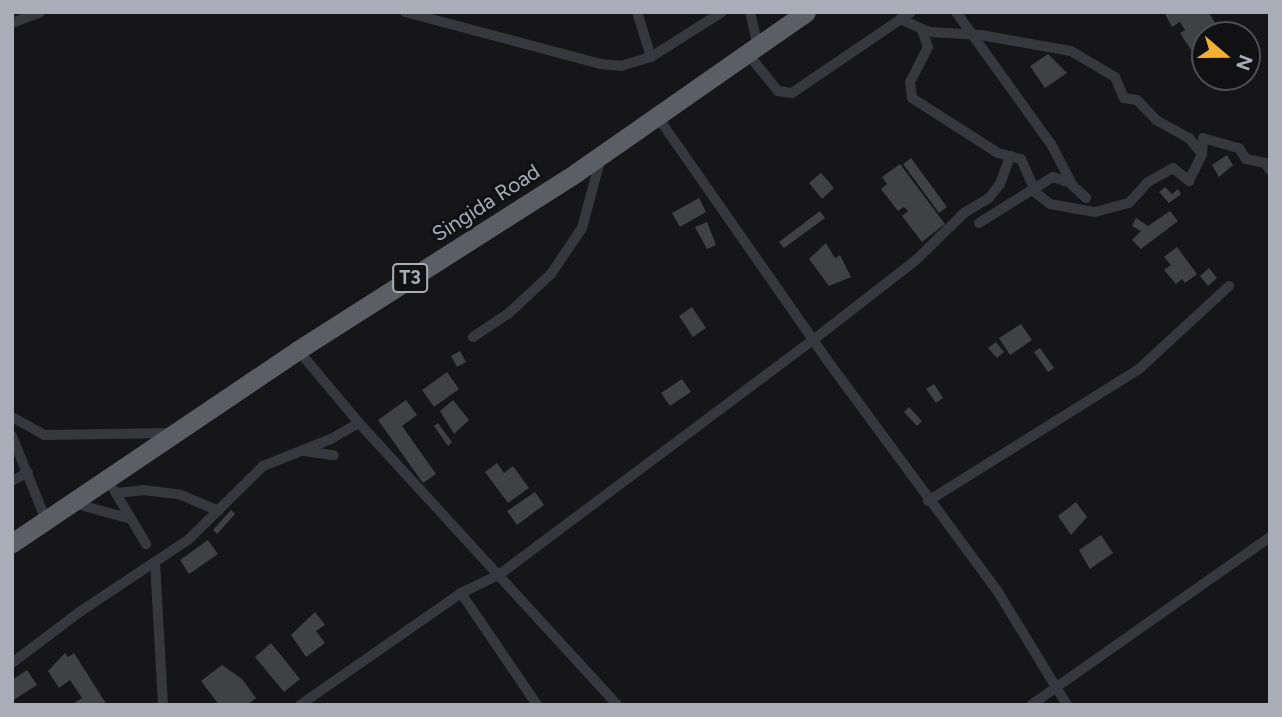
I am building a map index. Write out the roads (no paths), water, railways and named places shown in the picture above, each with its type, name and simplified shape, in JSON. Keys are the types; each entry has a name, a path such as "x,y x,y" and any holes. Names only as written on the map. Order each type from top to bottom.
{"highway":[{"name":"Singida Road","path":"12,543 71,503 111,485 174,433 602,154 806,12"}],"street":[{"path":"12,23 40,12"},
{"path":"405,12 600,64 621,66 651,57 722,12"},
{"path":"637,12 651,57"},
{"path":"750,12 753,50 778,91 792,93 848,59 911,12"},
{"path":"956,12 1051,144 1073,186"},
{"path":"900,19 922,30 1058,47 1086,58 1115,76 1124,98 1137,100 1156,120 1189,138 1202,155"},
{"path":"922,30 929,47 910,82 912,98 1010,156 1021,159 1034,187 1051,204 1095,212 1129,203 1148,182 1173,168 1189,181 1202,155 1203,138 1239,148 1246,159 1265,163 1270,170"},
{"path":"657,116 813,341 928,501 998,592 1067,705"},
{"path":"473,337 509,313 551,274 582,228 602,154"},
{"path":"300,705 461,593 500,574 813,341 916,260 964,213 989,198 1000,184 1010,156"},
{"path":"979,223 1053,177 1073,186 1086,198"},
{"path":"928,501 1139,370 1229,286"},
{"path":"298,350 359,423 500,574 617,705"},
{"path":"12,417 44,435 174,433"},
{"path":"12,663 155,562 219,511 263,466 302,451 359,423"},
{"path":"12,436 46,520"},
{"path":"302,451 334,455"},
{"path":"12,481 28,472"},
{"path":"111,485 181,495 219,511"},
{"path":"111,485 146,544"},
{"path":"71,503 131,519"},
{"path":"1031,705 1270,537"},
{"path":"155,562 163,705"},
{"path":"461,593 537,705"}]}
